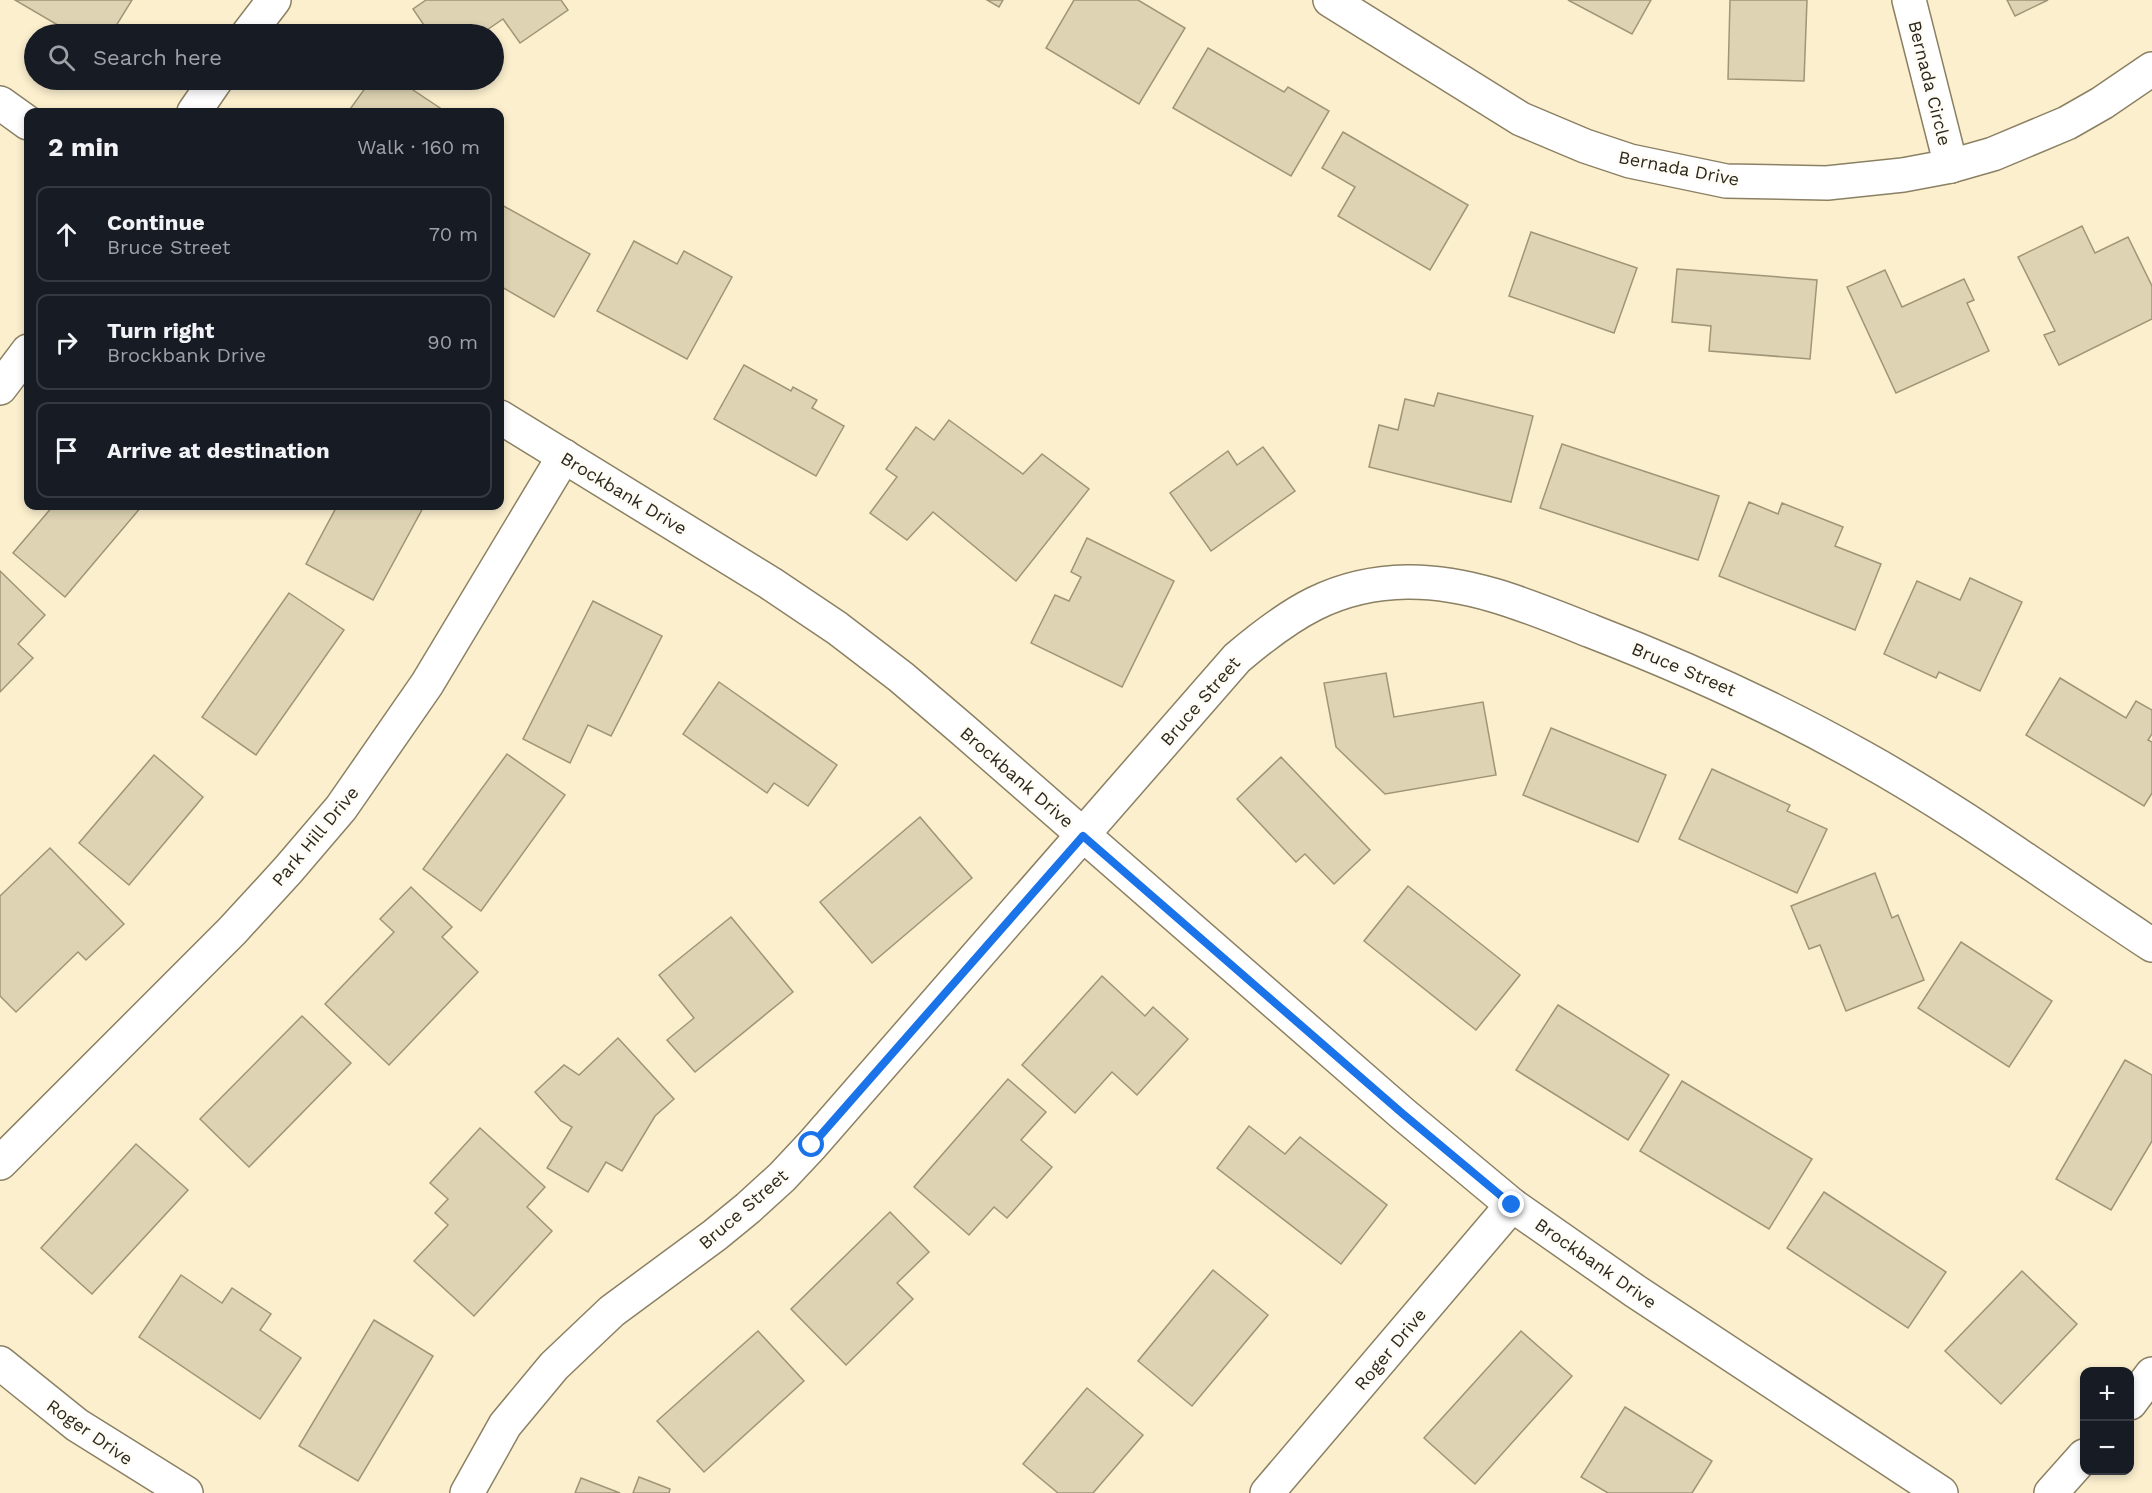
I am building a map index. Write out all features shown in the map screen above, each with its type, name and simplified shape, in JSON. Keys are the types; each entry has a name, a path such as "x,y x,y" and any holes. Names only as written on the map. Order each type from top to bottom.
{"street":[{"path":"256,24 274,0"},
{"name":"Bernada Drive","path":"1330,0 1521,120 1585,146 1630,161 1726,181 1827,183 1866,180 1951,166 1992,154 2067,123 2102,103 2152,69"},
{"name":"Bernada Circle","path":"1909,0 1951,166"},
{"path":"197,108 209,90"},
{"path":"0,103 24,120"},
{"path":"0,388 24,356"},
{"name":"Brockbank Drive","path":"504,419 760,576 837,628 945,714 1403,1114 1512,1205 1635,1291 1941,1493"},
{"name":"Park Hill Drive","path":"0,1163 232,931 341,808 427,684 564,456"},
{"name":"Bruce Street","path":"467,1493 505,1425 554,1366 612,1311 715,1235 782,1177 1237,658 1290,616 1319,600 1377,585 1407,582 1434,583 1516,602 1651,654 1794,720 1864,758 1931,798 2152,945"},
{"name":"Roger Drive","path":"1267,1493 1512,1205"},
{"name":"Roger Drive","path":"0,1363 77,1425 186,1493"},
{"path":"2134,1398 2152,1374"},
{"path":"2050,1493 2080,1461"}],"building":[{"path":"15,0 132,0 117,24 56,24"},
{"path":"426,0 561,0 568,10 520,43 503,19 496,24 423,24 413,9"},
{"path":"987,0 1003,0 999,7"},
{"path":"1074,0 1138,0 1185,28 1139,104 1046,48"},
{"path":"1568,0 1651,0 1632,34"},
{"path":"1730,0 1807,0 1804,81 1728,79"},
{"path":"2007,0 2048,0 2015,16"},
{"path":"1208,48 1284,92 1288,87 1329,111 1291,176 1173,108"},
{"path":"364,90 413,90 440,108 351,108"},
{"path":"1343,132 1468,205 1430,270 1338,216 1355,187 1322,168"},
{"path":"504,206 590,254 554,317 504,288"},
{"path":"2082,226 2095,253 2128,237 2152,286 2152,319 2059,365 2044,335 2055,331 2018,257"},
{"path":"1531,232 1637,268 1614,333 1509,296"},
{"path":"634,241 677,264 684,251 732,277 687,359 597,311"},
{"path":"1677,269 1817,280 1810,359 1709,351 1711,326 1672,322"},
{"path":"1885,270 1902,307 1964,279 1974,300 1967,303 1989,351 1896,393 1847,287"},
{"path":"744,365 791,391 793,387 817,400 812,408 844,426 816,476 714,419"},
{"path":"1438,393 1533,416 1511,502 1369,467 1379,425 1398,430 1405,399 1434,406"},
{"path":"949,420 1023,474 1042,454 1089,489 1016,581 933,512 907,540 870,513 897,477 886,469 916,427 934,440"},
{"path":"1562,444 1719,496 1698,560 1540,508"},
{"path":"1263,447 1295,491 1211,551 1170,493 1228,451 1237,465"},
{"path":"1749,502 1778,514 1782,503 1843,527 1835,546 1881,564 1855,630 1719,576"},
{"path":"50,510 139,510 65,597 13,553"},
{"path":"335,510 422,510 373,600 306,564"},
{"path":"1087,538 1174,581 1122,687 1031,643 1055,595 1069,601 1081,577 1071,572"},
{"path":"0,571 45,615 18,644 33,658 0,692"},
{"path":"1970,578 2022,602 1980,691 1939,672 1936,678 1884,654 1917,581 1960,600"},
{"path":"289,593 344,630 256,755 202,717"},
{"path":"593,601 662,636 611,736 588,725 570,763 523,739"},
{"path":"1386,673 1394,717 1483,702 1496,775 1385,794 1336,747 1324,683"},
{"path":"2060,678 2126,718 2136,701 2152,710 2152,734 2148,740 2152,742 2152,793 2144,806 2026,735"},
{"path":"719,682 837,765 808,806 774,783 767,793 683,734"},
{"path":"1551,728 1666,775 1638,842 1523,795"},
{"path":"507,754 565,795 481,911 423,869"},
{"path":"154,755 203,797 129,885 79,843"},
{"path":"1281,757 1370,850 1334,884 1305,854 1296,862 1237,799"},
{"path":"1712,769 1790,805 1787,811 1827,829 1797,893 1679,839"},
{"path":"920,817 972,878 872,963 820,902"},
{"path":"50,848 124,924 86,960 78,952 16,1012 0,996 0,896"},
{"path":"1875,873 1892,918 1898,915 1924,980 1846,1011 1820,945 1809,949 1791,906"},
{"path":"1408,886 1520,975 1476,1030 1364,941"},
{"path":"411,887 452,927 442,937 478,972 389,1065 325,1004 394,932 380,919"},
{"path":"731,917 793,992 695,1072 667,1040 694,1018 659,975"},
{"path":"1961,942 2052,1001 2009,1067 1918,1008"},
{"path":"1102,976 1145,1016 1153,1007 1188,1039 1137,1095 1112,1072 1075,1113 1022,1065"},
{"path":"1558,1005 1669,1075 1628,1140 1516,1070"},
{"path":"302,1016 351,1063 249,1167 200,1119"},
{"path":"618,1038 674,1099 655,1116 622,1171 606,1162 588,1192 547,1168 572,1127 561,1121 535,1092 564,1065 579,1075"},
{"path":"2125,1060 2152,1075 2152,1141 2111,1210 2056,1179"},
{"path":"1008,1079 1046,1112 1021,1140 1052,1167 1007,1218 994,1207 969,1235 914,1187"},
{"path":"1682,1081 1812,1159 1769,1229 1640,1151"},
{"path":"1249,1126 1285,1154 1300,1137 1387,1205 1341,1264 1217,1168"},
{"path":"480,1128 545,1187 527,1207 552,1231 474,1316 414,1261 448,1225 435,1213 448,1199 430,1183"},
{"path":"136,1144 188,1190 92,1294 41,1248"},
{"path":"1824,1192 1946,1272 1908,1328 1787,1248"},
{"path":"890,1212 929,1252 897,1283 913,1299 846,1365 791,1309"},
{"path":"1213,1270 1268,1315 1192,1406 1138,1361"},
{"path":"2022,1271 2077,1324 2001,1404 1945,1351"},
{"path":"181,1275 222,1303 232,1288 271,1314 260,1330 301,1358 260,1419 139,1337"},
{"path":"374,1320 433,1356 358,1481 299,1446"},
{"path":"758,1331 804,1381 704,1472 657,1421"},
{"path":"1521,1331 1572,1376 1475,1484 1424,1438"},
{"path":"1087,1388 1143,1435 1093,1493 1058,1493 1023,1464"},
{"path":"1625,1407 1712,1461 1692,1493 1608,1493 1581,1477"},
{"path":"639,1477 670,1489 669,1493 633,1493"},
{"path":"581,1478 620,1493 575,1493"}],"route":[{"path":"812,1145 1083,836 1403,1114 1512,1205"}]}
